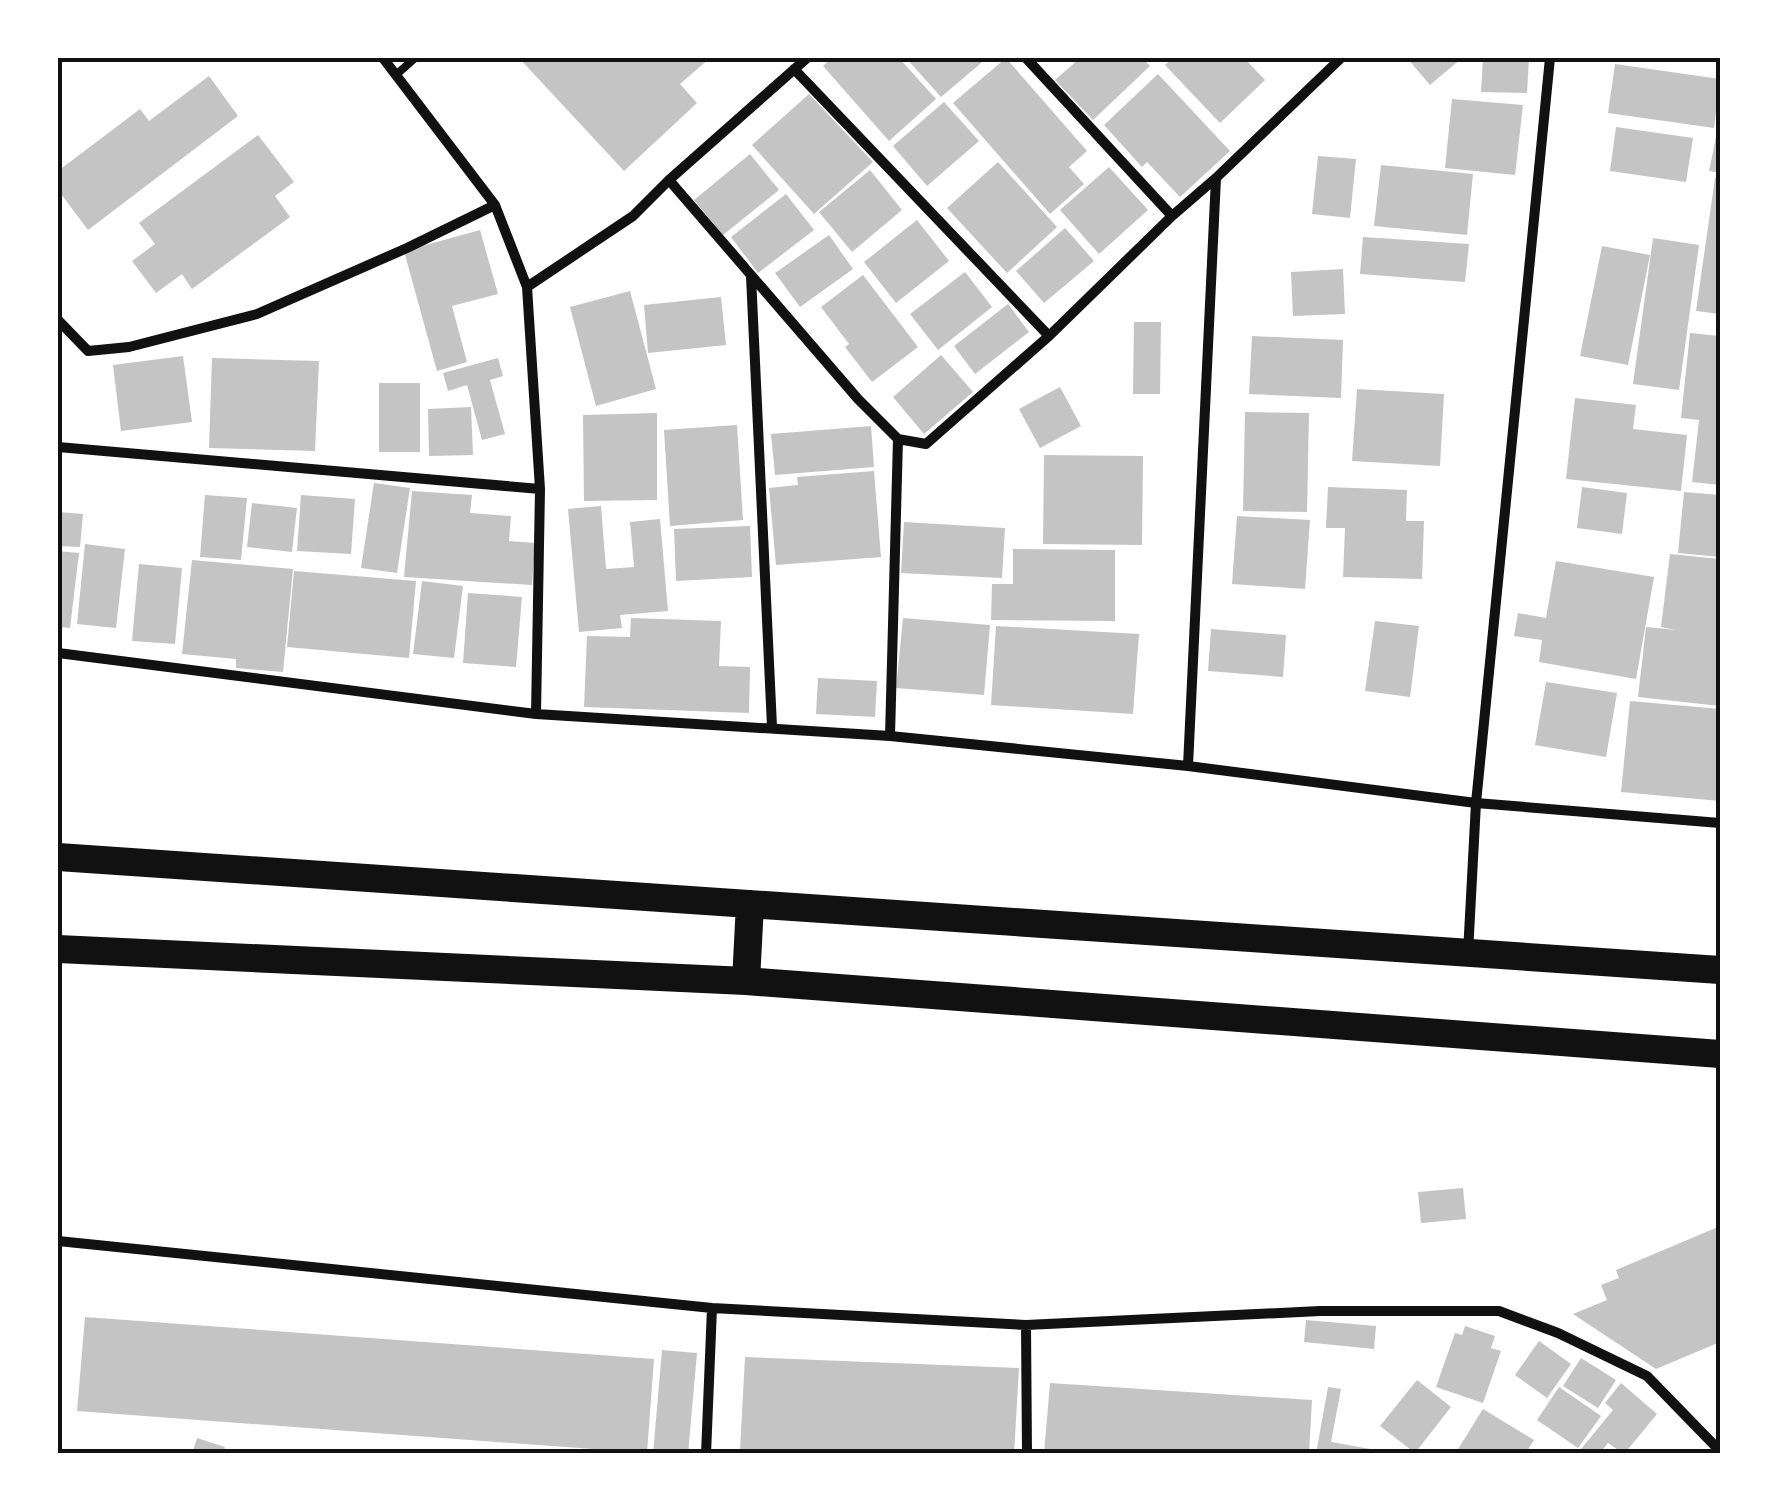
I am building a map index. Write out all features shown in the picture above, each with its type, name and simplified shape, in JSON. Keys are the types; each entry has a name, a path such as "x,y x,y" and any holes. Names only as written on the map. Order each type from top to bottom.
{"highway":[{"path":"58,857 1720,970"},
{"path":"746,980 750,904"},
{"path":"58,949 746,980 1720,1054"}],"street":[{"path":"383,58 495,205 528,287 540,490 536,714"},
{"path":"528,287 633,216 807,58"},
{"path":"1026,58 1172,216"},
{"path":"669,180 858,399 898,439 926,444 1050,336 1341,58"},
{"path":"1468,954 1476,803 1550,58"},
{"path":"794,69 1050,336"},
{"path":"1188,766 1216,178"},
{"path":"58,320 88,351 130,347 238,319 390,256 495,205"},
{"path":"752,275 772,727"},
{"path":"890,736 898,439"},
{"path":"58,448 540,490"},
{"path":"58,654 536,714 890,736 1188,766 1476,803 1720,823"},
{"path":"58,1241 712,1308 1026,1325 1320,1311 1499,1311 1558,1333 1647,1376 1720,1451"},
{"path":"706,1454 712,1308"},
{"path":"1026,1325 1027,1454"}],"lane":[{"path":"397,74 415,58"}],"building":[{"path":"519,58 710,58 680,84 697,103 624,171"},
{"path":"832,58 899,58 936,99 889,141 823,66"},
{"path":"906,58 987,58 941,97"},
{"path":"1006,58 1087,151 1069,167 1084,184 1050,214 953,103"},
{"path":"1080,58 1142,58 1150,66 1093,120 1055,80"},
{"path":"1173,58 1244,58 1265,80 1220,123 1165,65"},
{"path":"1407,58 1462,58 1430,85"},
{"path":"1483,58 1529,58 1527,93 1481,92"},
{"path":"1615,64 1720,79 1714,128 1608,113"},
{"path":"1158,74 1230,151 1180,197 1147,162 1142,167 1104,125"},
{"path":"209,76 238,116 88,230 58,190 58,171 140,109 149,121"},
{"path":"809,94 873,162 814,214 752,145"},
{"path":"1452,99 1523,105 1515,175 1445,168"},
{"path":"944,102 979,141 927,186 893,146"},
{"path":"1720,123 1720,173 1709,171"},
{"path":"1616,127 1693,138 1686,182 1610,171"},
{"path":"258,135 294,182 275,196 290,217 192,289 182,274 156,293 132,261 155,244 139,223"},
{"path":"750,154 779,190 723,235 694,200"},
{"path":"1318,156 1356,159 1350,218 1312,214"},
{"path":"998,162 1057,227 1007,273 947,208"},
{"path":"1381,165 1473,174 1467,235 1374,226"},
{"path":"1109,167 1148,210 1099,254 1060,210"},
{"path":"870,170 902,210 852,252 819,212"},
{"path":"1715,178 1720,179 1720,314 1696,311"},
{"path":"786,194 814,230 758,273 731,237"},
{"path":"917,220 949,261 896,303 864,262"},
{"path":"1065,228 1094,261 1044,303 1016,271"},
{"path":"480,230 498,294 452,306 467,362 437,371 404,251"},
{"path":"829,235 853,269 800,307 775,273"},
{"path":"1363,237 1469,244 1465,282 1360,274"},
{"path":"1653,238 1699,245 1679,390 1633,384"},
{"path":"1602,246 1650,255 1628,365 1580,356"},
{"path":"1343,269 1345,314 1293,316 1291,272"},
{"path":"965,272 992,307 938,350 910,314"},
{"path":"863,275 918,347 872,382 821,307"},
{"path":"630,291 656,389 596,406 570,307"},
{"path":"721,297 726,345 648,353 644,305"},
{"path":"1008,304 1029,332 975,374 954,346"},
{"path":"1134,322 1161,322 1160,394 1133,394"},
{"path":"1690,333 1720,336 1720,485 1692,482 1699,420 1681,418"},
{"path":"1252,336 1343,340 1341,398 1249,394"},
{"path":"941,355 973,392 924,434 893,397"},
{"path":"183,356 192,422 121,431 113,365"},
{"path":"212,358 319,361 315,451 209,448"},
{"path":"498,358 503,376 490,380 505,434 482,440 467,385 448,391 443,373"},
{"path":"379,383 420,383 420,452 379,452"},
{"path":"1060,387 1081,426 1040,448 1019,409"},
{"path":"1357,389 1444,394 1440,466 1352,461"},
{"path":"1575,398 1636,405 1633,429 1687,435 1681,491 1566,479"},
{"path":"471,407 473,455 429,456 428,409"},
{"path":"1245,412 1309,413 1307,512 1243,511"},
{"path":"657,413 657,500 584,501 583,415"},
{"path":"737,425 743,520 670,526 664,430"},
{"path":"871,426 874,467 775,475 771,434"},
{"path":"1044,455 1143,456 1142,545 1043,544"},
{"path":"874,471 881,557 776,565 769,488 798,485 797,477"},
{"path":"374,483 410,488 397,573 361,568"},
{"path":"1328,487 1407,490 1406,521 1424,521 1422,579 1343,577 1345,528 1326,528"},
{"path":"1582,487 1627,493 1622,534 1577,528"},
{"path":"412,491 472,495 470,513 511,516 509,541 535,543 532,585 404,577"},
{"path":"1684,492 1720,495 1720,557 1678,553"},
{"path":"205,495 247,498 241,560 200,557"},
{"path":"301,495 355,499 351,554 297,551"},
{"path":"252,503 297,508 292,552 247,547"},
{"path":"601,506 606,569 634,567 630,522 660,519 668,611 620,615 622,628 579,632 568,509"},
{"path":"58,512 83,514 80,547 58,546"},
{"path":"1237,516 1310,520 1305,589 1232,584"},
{"path":"904,522 1005,528 1002,578 901,573"},
{"path":"750,526 752,577 676,581 674,529"},
{"path":"85,544 125,549 116,628 77,624"},
{"path":"1013,549 1115,550 1115,621 991,620 992,584 1013,584"},
{"path":"58,551 79,553 70,628 58,627"},
{"path":"1670,554 1720,559 1720,706 1638,697 1646,627 1676,630 1661,627"},
{"path":"192,560 293,569 283,672 236,668 236,659 182,654"},
{"path":"1556,561 1654,577 1636,679 1539,662 1542,640 1514,636 1518,613 1546,618"},
{"path":"139,564 182,568 175,644 132,641"},
{"path":"294,571 416,581 409,658 287,647"},
{"path":"422,581 463,586 454,658 413,654"},
{"path":"468,593 522,597 516,667 463,663"},
{"path":"631,618 721,621 719,666 750,667 749,713 584,707 587,636 630,637"},
{"path":"903,618 990,625 984,695 896,688"},
{"path":"1375,621 1419,626 1410,697 1365,691"},
{"path":"996,626 1139,634 1133,714 991,705"},
{"path":"1211,629 1286,635 1283,677 1208,671"},
{"path":"818,678 877,681 875,717 816,714"},
{"path":"1546,682 1617,693 1606,757 1535,745"},
{"path":"1630,701 1720,709 1720,801 1621,792"},
{"path":"1463,1188 1466,1219 1421,1223 1418,1192"},
{"path":"1718,1227 1720,1342 1656,1369 1573,1314 1607,1300 1601,1285 1619,1278 1616,1270"},
{"path":"85,1317 654,1359 647,1453 77,1411"},
{"path":"1306,1320 1376,1326 1374,1349 1304,1342"},
{"path":"1465,1326 1495,1336 1491,1348 1501,1351 1483,1403 1436,1387 1455,1333 1462,1335"},
{"path":"1539,1341 1571,1364 1547,1398 1515,1375"},
{"path":"662,1350 697,1353 688,1454 653,1454"},
{"path":"745,1357 1019,1368 1014,1454 740,1450"},
{"path":"1581,1358 1616,1380 1598,1408 1563,1386"},
{"path":"1417,1380 1451,1407 1415,1453 1380,1426"},
{"path":"1050,1383 1312,1400 1309,1454 1044,1454"},
{"path":"1621,1383 1657,1414 1624,1454 1608,1443 1599,1454 1577,1454 1613,1410 1605,1403"},
{"path":"1328,1387 1341,1389 1331,1442 1387,1454 1316,1454"},
{"path":"1559,1387 1601,1416 1578,1448 1537,1420"},
{"path":"1483,1409 1534,1440 1525,1454 1455,1454"},
{"path":"197,1438 225,1447 223,1454 192,1454"}]}
